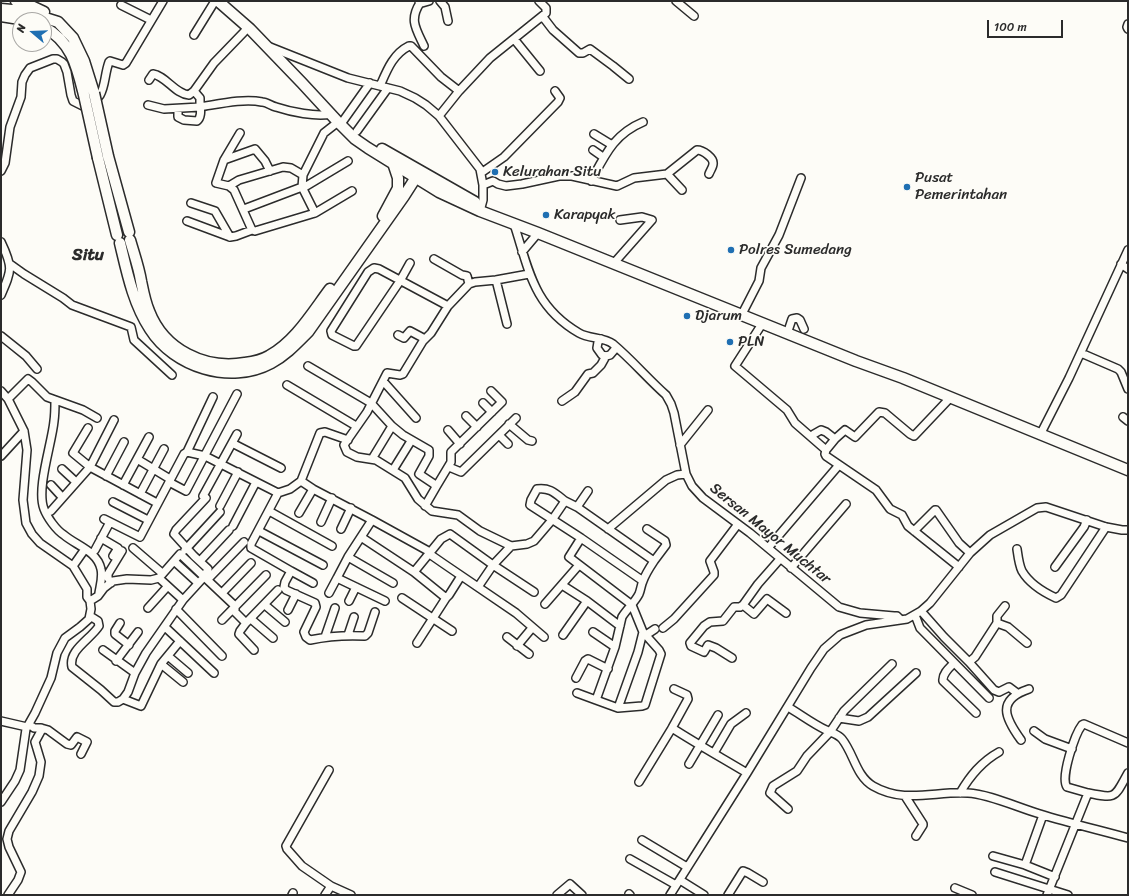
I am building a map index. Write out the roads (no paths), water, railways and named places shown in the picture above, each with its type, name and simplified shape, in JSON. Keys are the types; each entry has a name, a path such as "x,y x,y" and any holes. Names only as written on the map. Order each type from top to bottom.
{"highway":[{"path":"16,1 27,4 44,12 58,22 73,38 84,61 89,94 119,239 128,278 139,309 150,330 165,348 177,357 206,370 237,373 250,371 270,364 289,351 308,332 404,196 416,173"},
{"path":"217,1 247,27 356,139 393,163 416,173 502,219 614,263 741,316 903,378 1040,435 1127,468"},
{"path":"1,9 23,11 58,22"},
{"path":"1,16 12,17"},
{"path":"1,21 12,20"},
{"path":"52,31 65,44 76,63 89,94"},
{"path":"338,119 416,173 440,192"},
{"path":"103,157 130,236 149,311 155,322 168,340 180,350 193,357 221,365 236,365 251,362 268,356 285,345 302,326 416,173"},
{"path":"383,216 398,188 398,178 393,163"},
{"path":"404,196 415,188 422,188 440,192 481,208"}],"street":[{"path":"1,171 4,163 10,127 21,97 22,82 30,68 53,59 57,59 64,64 73,101 83,106 91,104 102,95 109,62 123,65 126,63 163,1"},
{"path":"194,35 217,1"},
{"path":"424,46 414,20 414,14 419,2 429,1"},
{"path":"440,1 445,7 448,21"},
{"path":"439,116 458,91 490,58 543,17 547,10 539,1"},
{"path":"676,1 694,16"},
{"path":"121,5 151,20"},
{"path":"543,17 553,30 579,53 583,53 590,49 629,79"},
{"path":"1128,24 1128,29"},
{"path":"149,80 153,74 155,74 185,94 189,95 194,91 214,63 247,27"},
{"path":"514,39 540,71"},
{"path":"266,46 348,78 400,91 426,105 439,116 480,168 483,185 481,208"},
{"path":"380,86 387,69 397,54 410,46 441,77 458,91"},
{"path":"315,213 302,188 303,175 324,133 370,83"},
{"path":"357,131 388,88"},
{"path":"178,109 178,117 182,120 199,120 201,112 200,98 194,91"},
{"path":"481,173 504,157 558,102 560,96 555,91"},
{"path":"148,105 164,109 178,109 253,101 262,102 274,107 291,111 338,119"},
{"path":"591,181 603,157 616,139 631,127 643,122"},
{"path":"240,133 224,160 214,182 229,186 234,190 244,209 252,230"},
{"path":"594,134 612,145"},
{"path":"224,160 255,149 265,161 270,171"},
{"path":"593,150 603,157"},
{"path":"483,185 493,181 506,186 559,176 572,176 616,186 634,178 667,174 697,150 703,150 713,161 709,174"},
{"path":"244,209 302,188 348,162"},
{"path":"229,186 239,180 283,167 288,167 303,175"},
{"path":"667,174 682,190"},
{"path":"741,316 759,281 761,268 779,235 801,178"},
{"path":"186,221 230,237 236,236 252,230 255,231 315,213 352,191"},
{"path":"191,203 215,211 230,237"},
{"path":"614,263 652,220 642,217 620,220"},
{"name":"Sersan Mayor Muchtar","path":"514,224 529,274 535,288 549,309 580,333 613,344 668,400 674,413 686,474 692,486 703,498 768,548 839,607 860,613 897,616 900,620"},
{"path":"522,252 538,233"},
{"path":"1,242 10,264 8,278 1,295"},
{"path":"1040,435 1069,378 1128,250"},
{"path":"434,260 462,276 466,276 469,284"},
{"path":"410,263 400,281 356,346 332,334 331,331 370,269 376,268 400,281 448,306"},
{"path":"10,264 72,305 131,327 134,340 172,375"},
{"path":"1121,264 1128,269"},
{"path":"529,274 469,284 448,306 403,374 400,375 388,372 371,403 344,445 347,452 357,457 376,460 405,478 418,499 425,506 438,513 458,515 480,531 511,546 531,543 552,520 565,501"},
{"path":"496,280 507,324"},
{"path":"787,334 792,319 797,318 800,320 804,329"},
{"path":"762,324 735,366 788,410 795,423 826,450"},
{"path":"398,335 404,338 410,331 425,339"},
{"path":"1,336 26,356 37,369"},
{"path":"601,339 598,342 598,348 602,355 606,356"},
{"path":"562,401 575,392 588,374 593,372 601,365 606,356 610,355 616,348"},
{"path":"1081,352 1118,369 1121,372 1128,389"},
{"path":"308,366 371,403 392,426 411,441 429,450 429,456 419,474 434,484 436,488"},
{"path":"8,398 28,380 47,396 83,410 97,418"},
{"path":"383,381 416,418"},
{"path":"287,384 356,426"},
{"path":"1,391 8,398 24,432 27,450 23,500 26,523 32,534 40,543 73,566 87,589 87,597 90,601 91,609 87,622 70,633 61,643 51,678 23,738 20,770 1,802"},
{"path":"425,506 452,462 451,452 502,402 491,391"},
{"path":"137,459 186,491 237,394"},
{"path":"95,550 102,538 107,521 140,537 157,503 187,452 214,397"},
{"path":"950,398 914,436 882,412 879,412 857,436 855,437 845,430 835,439 826,450 825,454 876,490 890,509 902,515 908,526 959,566"},
{"path":"55,400 54,421 43,485 42,501 44,510 57,529 63,535 96,557 102,574 98,596"},
{"path":"483,403 492,412"},
{"path":"680,445 708,410"},
{"path":"466,416 477,427"},
{"path":"449,467 461,472 516,418"},
{"path":"51,510 90,466 114,420"},
{"path":"509,424 528,440 532,441"},
{"path":"372,459 392,426"},
{"path":"88,428 73,453 106,476 157,503"},
{"path":"448,430 460,444"},
{"path":"811,438 814,434 821,430 835,439"},
{"path":"1,456 24,432"},
{"path":"313,583 251,548 251,544 278,493 290,489 301,481 301,477 320,433 325,432 348,440"},
{"path":"206,578 208,569 176,537 174,532 205,497 237,434"},
{"path":"499,435 508,444"},
{"path":"123,484 149,437"},
{"path":"393,470 411,441"},
{"path":"106,476 124,442"},
{"path":"232,443 281,468"},
{"path":"140,494 164,449"},
{"path":"187,452 205,456 278,493"},
{"path":"768,548 839,465"},
{"path":"62,469 76,482"},
{"path":"90,601 98,596 111,582 127,579 151,580 160,576 220,509 238,472"},
{"path":"608,529 666,480 677,475 686,474"},
{"path":"301,481 313,489 351,508 430,552 431,555 516,613 544,637"},
{"path":"200,561 231,528 256,482"},
{"path":"51,485 62,497"},
{"path":"643,581 530,505 535,491 540,488 554,491 565,501 577,507 654,562"},
{"path":"299,513 313,489"},
{"path":"577,507 588,491"},
{"path":"321,522 332,498"},
{"path":"113,502 148,520"},
{"path":"791,568 846,504"},
{"path":"670,895 824,649 840,635 866,625 900,620 918,613 930,604 970,553 990,535 1037,508 1046,507 1106,527 1128,530"},
{"path":"341,529 351,508"},
{"path":"914,531 934,510 936,510 959,543 970,553"},
{"path":"269,511 332,546"},
{"path":"329,593 348,557 372,520"},
{"path":"1055,567 1084,527 1087,520"},
{"path":"663,628 674,619 714,574 710,561 738,524"},
{"path":"1017,549 1022,570 1029,580 1056,598 1061,595 1106,527"},
{"path":"596,700 608,669 624,615 641,590 643,581 666,545 665,541 647,529"},
{"path":"259,530 323,565"},
{"path":"414,572 441,539 450,534 534,592"},
{"path":"361,537 414,572 446,598"},
{"path":"102,538 118,548 110,561"},
{"path":"577,694 618,708 642,706 646,703 661,654 632,605 569,557 581,538"},
{"path":"90,616 98,621 99,626 92,636 74,654 71,661 72,667 114,702 118,702 123,699 128,692 146,653 166,622 183,600 198,583 206,578 244,542"},
{"path":"478,587 493,564 511,546"},
{"path":"133,548 160,576 167,587 183,600"},
{"path":"73,566 85,549"},
{"path":"111,582 108,578 108,574 122,551"},
{"path":"180,554 235,606 235,612 273,638"},
{"path":"348,557 393,583"},
{"path":"732,658 708,645 704,652 690,646 690,643 704,626 710,622 723,621 734,607 740,607 743,605 758,584 780,559"},
{"path":"174,561 198,583"},
{"path":"222,593 251,563"},
{"path":"544,604 579,565"},
{"path":"291,571 285,582 284,587 286,590 315,603 316,607 304,632 306,637 310,640 348,635 365,636 368,633 375,612"},
{"path":"222,620 266,575"},
{"path":"416,643 461,576"},
{"path":"337,578 385,601"},
{"path":"562,585 587,601 620,626"},
{"path":"148,608 167,587"},
{"path":"349,601 356,587"},
{"path":"254,650 239,634 278,590"},
{"path":"288,610 296,594"},
{"path":"402,598 452,631"},
{"path":"743,605 754,614 767,599 786,613"},
{"path":"563,634 587,601"},
{"path":"265,605 285,622"},
{"path":"969,662 975,657 997,623 997,616 1005,606"},
{"path":"325,637 335,608"},
{"path":"176,610 222,656"},
{"path":"918,613 969,662 994,690 999,692 1009,687 1016,693"},
{"path":"918,613 920,628 989,698"},
{"path":"348,635 354,617"},
{"path":"120,623 115,631 115,634 129,645"},
{"path":"997,623 1008,627 1027,643"},
{"path":"164,627 214,673"},
{"path":"517,646 532,628"},
{"path":"116,660 138,632"},
{"path":"592,632 615,647"},
{"path":"618,708 638,652 649,632"},
{"path":"507,637 529,654"},
{"path":"123,699 141,706 161,664 180,641"},
{"path":"103,650 135,674"},
{"path":"168,656 188,673"},
{"path":"576,678 585,661 588,659 608,669"},
{"path":"954,663 944,674 943,681 976,712"},
{"path":"161,664 183,682"},
{"path":"788,809 773,797 770,790 797,771 807,756 830,732 839,718 859,695 892,664"},
{"path":"839,718 859,721 868,717 916,673"},
{"path":"640,782 688,699 687,695 674,689"},
{"path":"1021,740 1010,726 1006,717 1006,710 1009,702 1016,693 1029,689"},
{"path":"788,707 830,732 836,733 841,738 858,770 866,781 885,792 905,796 920,796 943,792 978,794 1076,825 1128,838"},
{"path":"714,753 731,724 746,713"},
{"path":"690,764 718,715"},
{"path":"1,722 48,730 67,744 71,745 77,737 87,742 82,754"},
{"path":"1128,743 1084,724 1080,728 1072,749 1065,776 1065,785 1088,793 1102,796 1113,796 1128,773"},
{"path":"8,895 18,880 21,872 9,848 7,839 39,776 41,762 35,742 41,728"},
{"path":"672,728 747,773"},
{"path":"1034,731 1045,739 1072,749"},
{"path":"960,793 976,770 990,757 999,752"},
{"path":"329,770 286,846 302,866 331,886 351,895"},
{"path":"1049,892 1088,793"},
{"path":"905,796 923,824 916,836"},
{"path":"1025,865 1042,815"},
{"path":"642,840 687,867"},
{"path":"993,856 1025,865 1055,877"},
{"path":"630,859 704,895"},
{"path":"731,894 742,871 763,882"},
{"path":"994,872 1049,892 1068,895"},
{"path":"557,895 570,884 582,895"},
{"path":"326,895 331,886"},
{"path":"955,888 972,895"}],"place":[{"name":"Kelurahan Situ","path":"495,172"},
{"name":"Pusat Pemerintahan","path":"907,187"},
{"name":"Karapyak","path":"546,215"},
{"name":"Polres Sumedang","path":"731,250"},
{"name":"Djarum","path":"687,316"},
{"name":"PLN","path":"730,342"}],"district":[{"name":"Situ","path":"88,256"}]}
